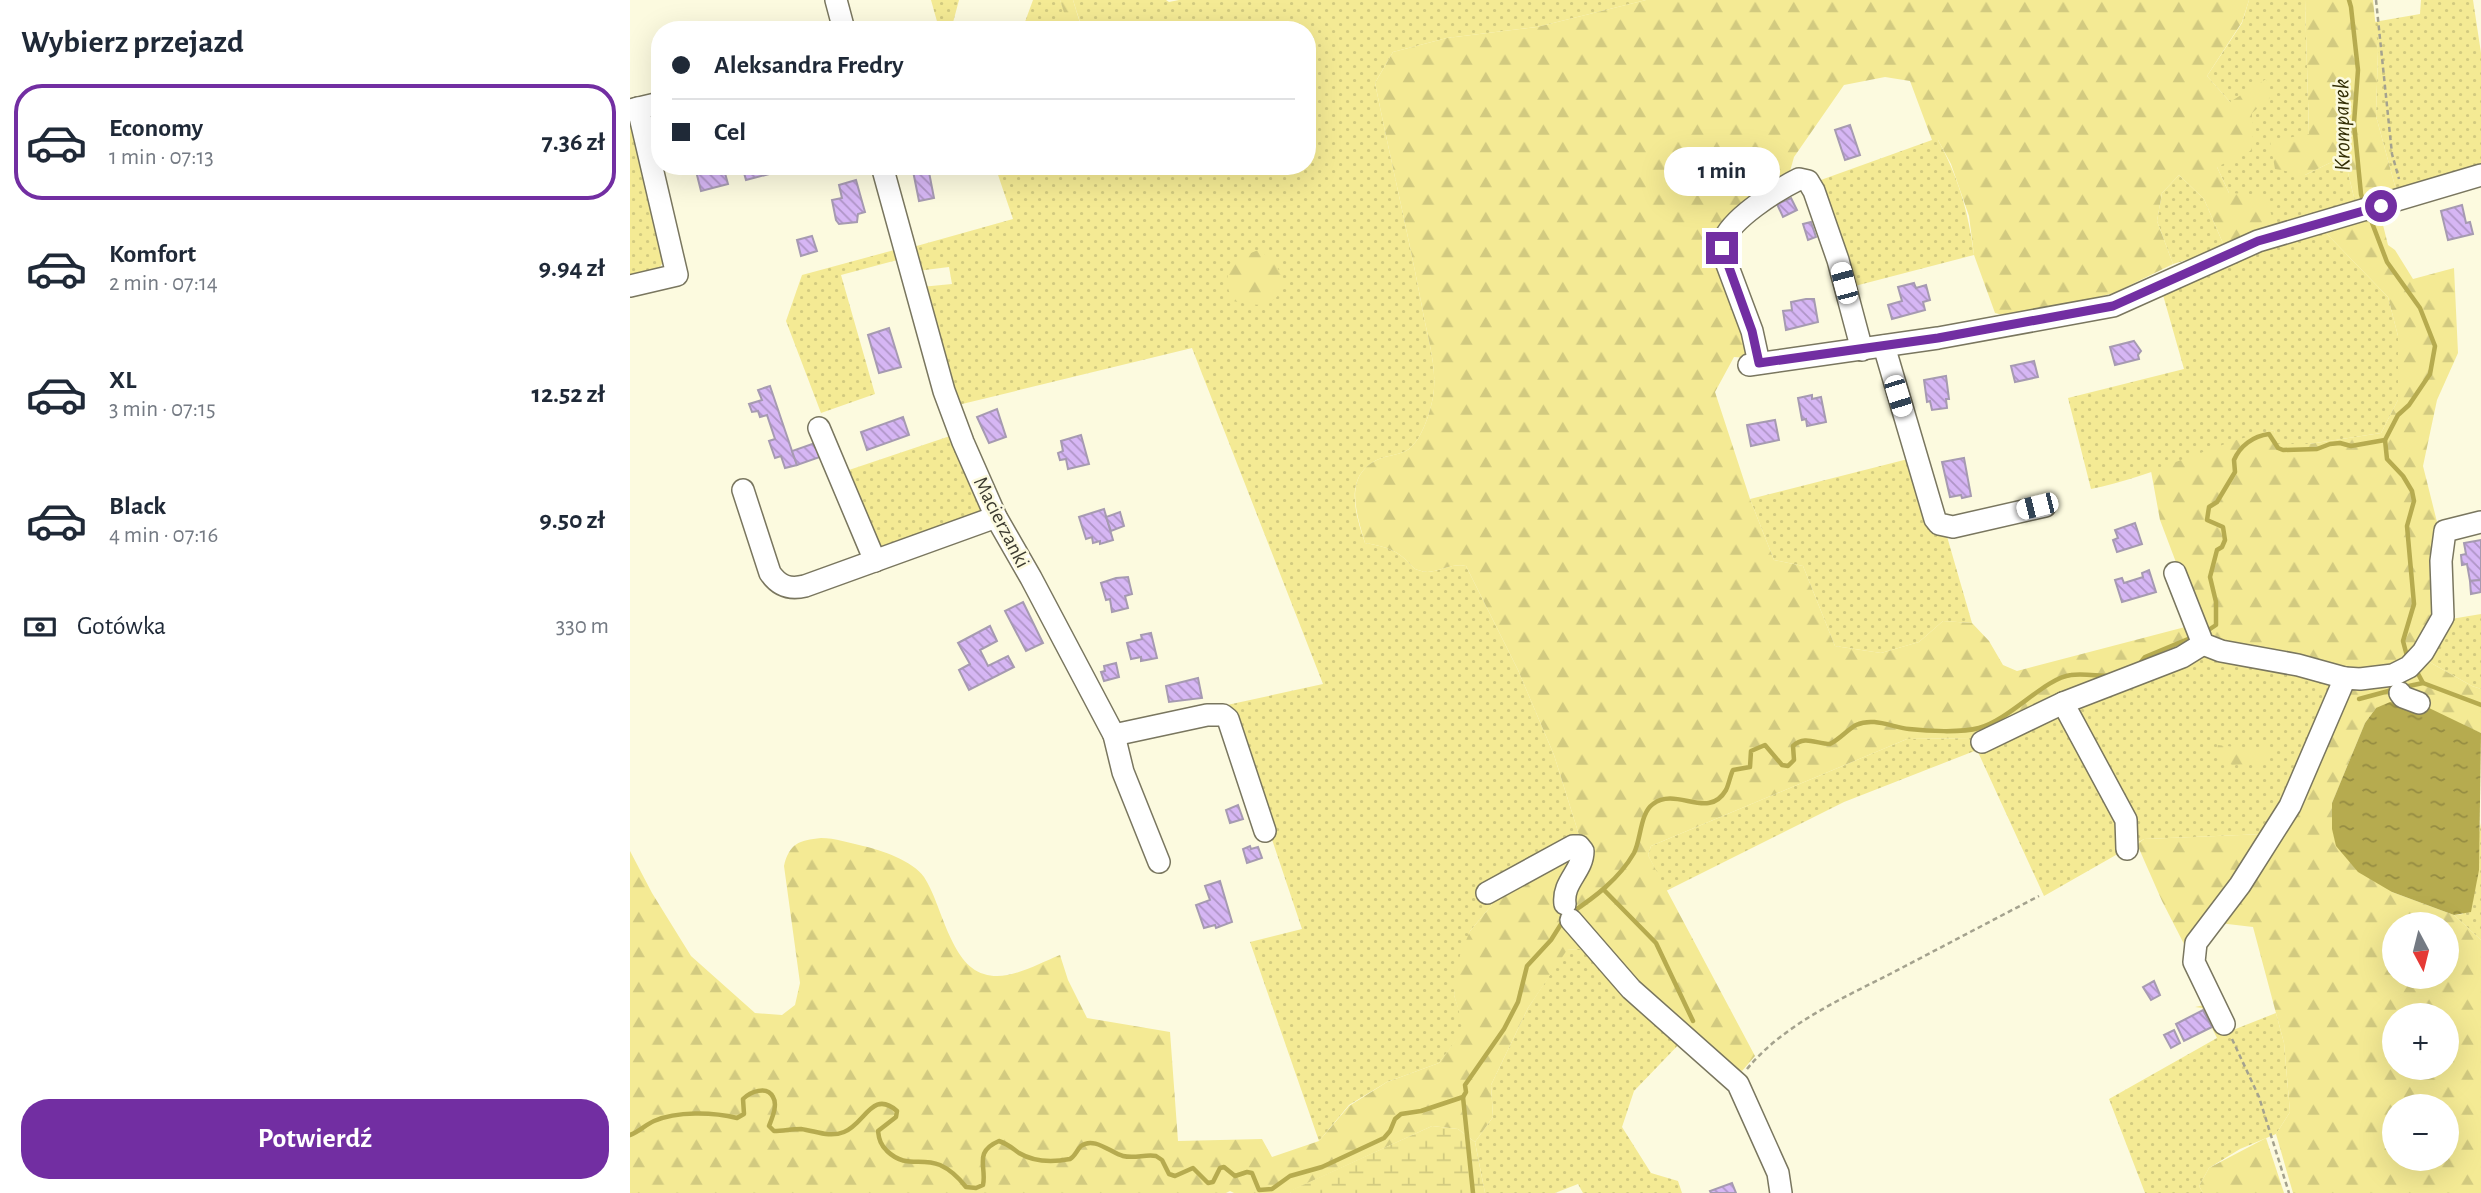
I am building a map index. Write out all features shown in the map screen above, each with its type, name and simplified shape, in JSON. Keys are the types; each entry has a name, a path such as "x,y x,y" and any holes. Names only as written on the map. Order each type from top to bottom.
{"street":[{"path":"836,0 842,21"},
{"path":"634,109 651,175"},
{"path":"630,286 677,275 651,175"},
{"name":"Macierzanki","path":"884,175 944,391 962,442 996,517 1114,735 1123,772 1159,862"},
{"path":"2045,506 1953,527 1939,524 1935,519 1873,348 1838,260 1814,191 1808,181 1799,179 1742,217 1724,240 1722,248 1752,331 1754,364 1873,348 2057,318 2113,306 2258,241 2481,175"},
{"path":"819,428 875,561"},
{"path":"743,490 768,567 779,583 797,588 996,517"},
{"path":"2419,703 2403,697 2404,674 2442,617 2441,561 2445,531 2481,523"},
{"path":"2175,573 2199,636 2221,651 2298,665 2345,678 2404,674"},
{"path":"1982,742 2063,703 2182,657 2199,636"},
{"path":"2224,1024 2194,962 2196,943 2240,885 2290,806 2345,678"},
{"path":"2063,703 2126,820 2127,849"},
{"path":"1114,735 1207,715 1223,715 1228,719 1265,831"},
{"path":"1487,893 1573,846 1579,846 1583,851 1583,858 1566,886 1568,912 1631,989 1738,1084 1778,1173 1781,1193"}],"path":[{"path":"2376,0 2392,154 2404,199"},
{"path":"1738,1084 1757,1058 1791,1029 2039,896"},
{"path":"2224,1024 2259,1097 2289,1193"}],"green space":[{"path":"931,0 959,0 953,21 937,21"},
{"path":"1033,0 1060,0 1068,21 1025,21"},
{"path":"1060,0 1073,0 1079,21 1067,21"},
{"path":"1073,0 1646,0 1537,27 1447,38 1393,52 1375,83 1431,352 1434,386 1428,418 1414,445 1402,453 1379,459 1360,475 1355,496 1358,519 1365,543 1396,552 1416,569 1430,572 1459,565 1466,566 1518,670 1554,755 1579,835 1503,875 1491,906 1470,931 1454,995 1465,1029 1439,1063 1387,1082 1349,1105 1319,1141 1250,942 1302,929 1227,705 1323,684 1192,348 958,405 966,440 921,287 952,284 949,267 917,271 913,247 1013,219 998,175 1316,175 1316,21 1080,21"},
{"path":"1646,0 2249,0 2242,22 2207,76 2230,102 2266,79 2270,98 2252,113 2252,150 2217,167 2229,193 2264,195 2277,230 2225,248 2204,199 2179,175 2162,193 2157,221 2173,264 2114,293 2016,318 1995,313 1974,255 1969,216 1951,164 1938,140 1932,140 1910,81 1885,77 1844,85 1794,157 1787,182 1728,228 1748,358 1734,357 1715,392 1750,499 1774,560 1803,566 1835,646 1881,653 1919,642 1943,621 1972,623 1989,641 2003,665 2017,671 2189,626 2196,643 2126,675 1972,738 1907,739 1651,846 1648,855 1755,1056 1742,1071 1634,1007 1590,948 1567,950 1528,1008 1491,1085 1493,1117 1475,1142 1458,1129 1432,1126 1290,1193 630,1193 630,851 691,956 755,1013 782,1015 795,1005 800,983 784,866 792,848 807,840 832,839 879,850 905,861 924,877 955,946 972,968 984,974 1003,976 1060,955 1068,980 1087,1018 1170,1032 1178,1141 1262,1139 1272,1157 1319,1141 1349,1106 1387,1082 1439,1063 1464,1029 1454,995 1460,955 1470,931 1491,906 1503,875 1579,835 1554,755 1518,670 1466,566 1424,572 1416,569 1396,552 1365,543 1356,507 1356,484 1368,466 1379,459 1402,453 1414,445 1428,418 1434,386 1431,352 1375,83 1393,52 1447,38 1537,27"},
{"path":"2249,0 2305,0 2309,134 2305,175 2344,156 2357,210 2277,230 2229,193 2217,167 2230,102 2207,76 2242,23"},
{"path":"2305,0 2373,0 2378,50 2376,116 2398,197 2357,210 2344,156 2305,175 2275,169 2270,141 2309,134"},
{"path":"2421,0 2473,0 2481,53 2481,172 2398,197 2376,116 2378,50 2374,22 2420,14"},
{"path":"630,117 667,256 656,273 630,279"},
{"path":"1938,140 1957,182 1966,210 1974,255 1851,287 1818,181"},
{"path":"2179,175 2204,199 2225,248 2173,264 2157,221 2162,193"},
{"path":"2380,213 2388,245 2395,250 2413,279 2454,268 2458,353 2437,400 2423,466 2438,526 2436,618 2401,664 2349,670 2225,645 2207,636 2160,520 2151,471 2236,440 2274,430 2278,444 2309,444 2381,433 2398,400 2398,336 2388,297 2324,231"},
{"path":"2324,231 2388,297 2398,336 2398,400 2381,433 2309,444 2277,444 2274,430 2137,477 2091,489 2068,398 2184,369 2163,295 2264,248"},
{"path":"898,249 901,259 841,275 875,394 821,413 786,321 802,275"},
{"path":"1259,250 1276,265 1285,286 1269,303 1249,304 1233,301 1227,282 1231,268 1242,258"},
{"path":"1879,353 1946,533 1972,623 1943,621 1919,642 1881,653 1835,646 1803,566 1774,560 1750,499 1912,458"},
{"path":"956,434 986,514 878,549 843,472"},
{"path":"2481,614 2481,689 2424,659 2451,619"},
{"path":"2203,652 2299,670 2336,686 2265,834 2144,839 2044,896 1977,750 1844,802 1666,891 1648,855 1651,846 1907,739 1972,738 1977,749"},
{"path":"2424,659 2481,689 2481,733 2462,725 2376,708 2365,723 2332,803 2392,892 2446,912 2382,912 2382,989 2459,989 2459,920 2481,940 2481,1193 2293,1193 2276,1134 2290,1112 2284,1043 2253,927 2219,923 2349,686"},
{"path":"2218,745 2268,751 2266,763 2232,765 2216,755"},
{"path":"2481,823 2481,940 2459,920 2459,914 2463,914"},
{"path":"2265,834 2190,944 2184,944 2137,844 2144,839"},
{"path":"1590,948 1685,1038 1634,1091 1622,1127 1651,1173 1678,1181 1682,1193 1583,1193 1578,1184 1555,1193 1485,1193 1475,1142 1493,1117 1491,1085 1528,1008 1566,950"},
{"path":"2209,1004 2233,1030 2276,1013 2284,1043 2290,1112 2276,1134 2240,1149 2209,1168 2199,1186 2203,1193 2145,1193 2109,1099 2217,1038 2202,1008 2195,1007"},
{"path":"1432,1126 1458,1129 1475,1142 1485,1193 1290,1193 1292,1190"},
{"path":"2266,1138 2284,1193 2203,1193 2199,1186 2209,1168"}],"water":[{"path":"2390,702 2427,707 2481,733 2479,870 2471,912 2459,914 2446,912 2392,892 2358,872 2336,846 2332,829 2332,803 2365,723 2376,708"}],"building":[{"path":"1850,125 1860,155 1845,160 1835,130"},
{"path":"697,175 726,175 728,184 701,191"},
{"path":"745,175 765,175 746,180"},
{"path":"914,175 930,175 934,198 919,201"},
{"path":"856,180 865,212 858,214 857,222 839,224 832,200 842,198 839,185"},
{"path":"1791,198 1797,210 1783,217 1777,204"},
{"path":"2462,205 2466,223 2470,222 2473,234 2448,240 2441,211"},
{"path":"1811,222 1816,237 1808,240 1803,224"},
{"path":"812,236 817,251 801,256 797,240"},
{"path":"1914,283 1916,288 1926,285 1930,300 1923,302 1925,310 1892,319 1888,305 1902,301 1898,287"},
{"path":"1814,299 1818,322 1786,330 1783,311 1792,310 1791,302"},
{"path":"889,328 901,367 879,373 868,335"},
{"path":"2134,341 2141,351 2139,359 2115,365 2110,347"},
{"path":"2034,361 2038,377 2015,382 2011,366"},
{"path":"1946,376 1949,399 1946,399 1947,408 1932,410 1930,401 1927,402 1924,380"},
{"path":"770,386 797,465 785,468 781,456 775,458 769,441 775,439 767,415 760,417 758,411 752,412 749,404 762,400 758,390"},
{"path":"1812,395 1812,399 1821,397 1826,422 1807,426 1806,419 1802,420 1798,398"},
{"path":"997,409 1006,437 989,443 977,417"},
{"path":"903,417 909,435 867,450 861,432"},
{"path":"1775,420 1779,440 1751,446 1747,425"},
{"path":"1081,435 1089,464 1068,469 1066,459 1060,460 1058,453 1063,451 1061,441"},
{"path":"815,443 820,457 797,465 792,451"},
{"path":"1964,458 1971,496 1950,497 1942,462"},
{"path":"1104,509 1113,540 1093,543 1092,537 1086,539 1079,517"},
{"path":"1120,512 1124,526 1111,531 1106,517"},
{"path":"2135,523 2142,544 2117,552 2113,540 2118,538 2115,530"},
{"path":"2481,540 2481,580 2470,581 2467,564 2462,565 2461,555 2466,554 2464,543"},
{"path":"2149,570 2156,592 2122,602 2115,580 2122,578 2124,583 2143,577 2142,573"},
{"path":"1128,577 1132,594 1125,596 1128,608 1112,612 1110,599 1106,600 1101,583"},
{"path":"2481,580 2481,592 2471,594 2470,581"},
{"path":"1023,602 1043,643 1026,651 1005,611"},
{"path":"990,626 997,641 980,650 988,666 1008,656 1014,667 969,690 959,670 970,664 958,643"},
{"path":"1151,633 1157,658 1141,661 1141,657 1131,659 1127,643"},
{"path":"1116,663 1119,677 1104,681 1101,672 1105,671 1104,666"},
{"path":"1198,678 1202,698 1169,702 1166,686"},
{"path":"1238,805 1243,819 1230,823 1226,810"},
{"path":"1250,846 1251,849 1258,847 1262,858 1247,863 1243,849"},
{"path":"1220,881 1232,922 1216,928 1215,925 1204,928 1196,905 1210,900 1205,886"},
{"path":"2154,981 2160,995 2151,1000 2143,987"},
{"path":"2203,1010 2212,1027 2184,1041 2176,1024"},
{"path":"2174,1030 2180,1043 2171,1048 2164,1035"},
{"path":"1732,1183 1736,1193 1710,1191"}],"waterway":[{"name":"Kromparek","path":"2349,0 2358,70 2354,123 2364,204"},
{"name":"Kromparek","path":"2369,215 2387,262 2420,308 2435,346 2430,374 2409,405 2398,415 2385,440 2387,459 2403,476 2412,491 2414,501 2407,526 2414,604 2403,641 2408,660"},
{"path":"2204,633 2216,625 2216,602 2210,577 2217,550 2225,540 2223,527 2207,520 2209,507 2217,502 2235,472 2234,460 2243,446 2252,439 2269,434 2278,448 2283,450 2317,449 2340,443 2351,446 2385,440"},
{"path":"2137,667 2145,657 2193,637"},
{"name":"Kromparek","path":"2416,670 2423,683 2481,705"},
{"path":"1571,913 1606,887 1628,862 1636,848 1643,820 1653,804 1672,799 1701,803 1719,799 1726,790 1733,770 1750,767 1751,751 1765,745 1782,765 1788,766 1794,760 1793,746 1797,743 1806,741 1830,744 1863,723 1876,722 1925,730 1972,730 2003,716 2061,678 2076,674 2109,676"},
{"path":"2404,687 2423,683"},
{"path":"2359,699 2396,689"},
{"path":"1604,890 1656,943 1693,1021"},
{"path":"630,1135 654,1121 673,1115 706,1114 737,1118 744,1114 743,1099 754,1092 767,1091 775,1104 769,1126 774,1131 801,1129 838,1134 851,1128 875,1106 888,1105 897,1111 896,1117 878,1131 887,1151 900,1160 940,1165 948,1169 966,1187 976,1188 983,1185 984,1155 991,1145 999,1141 1025,1156 1051,1161 1070,1159 1081,1146 1091,1143 1123,1156 1156,1156 1162,1160 1169,1174 1175,1176 1193,1168 1208,1183 1213,1182 1220,1168 1224,1167 1235,1176 1252,1173 1259,1190 1272,1189 1290,1176 1322,1167 1384,1138 1401,1114 1421,1111 1463,1097 1466,1092 1465,1085 1504,1029 1518,1002 1527,966 1551,940 1563,921"},
{"path":"1463,1097 1473,1193"}],"route":[{"path":"1722,248 1752,331 1759,363 1938,338 2113,306 2258,241 2381,206"}]}
